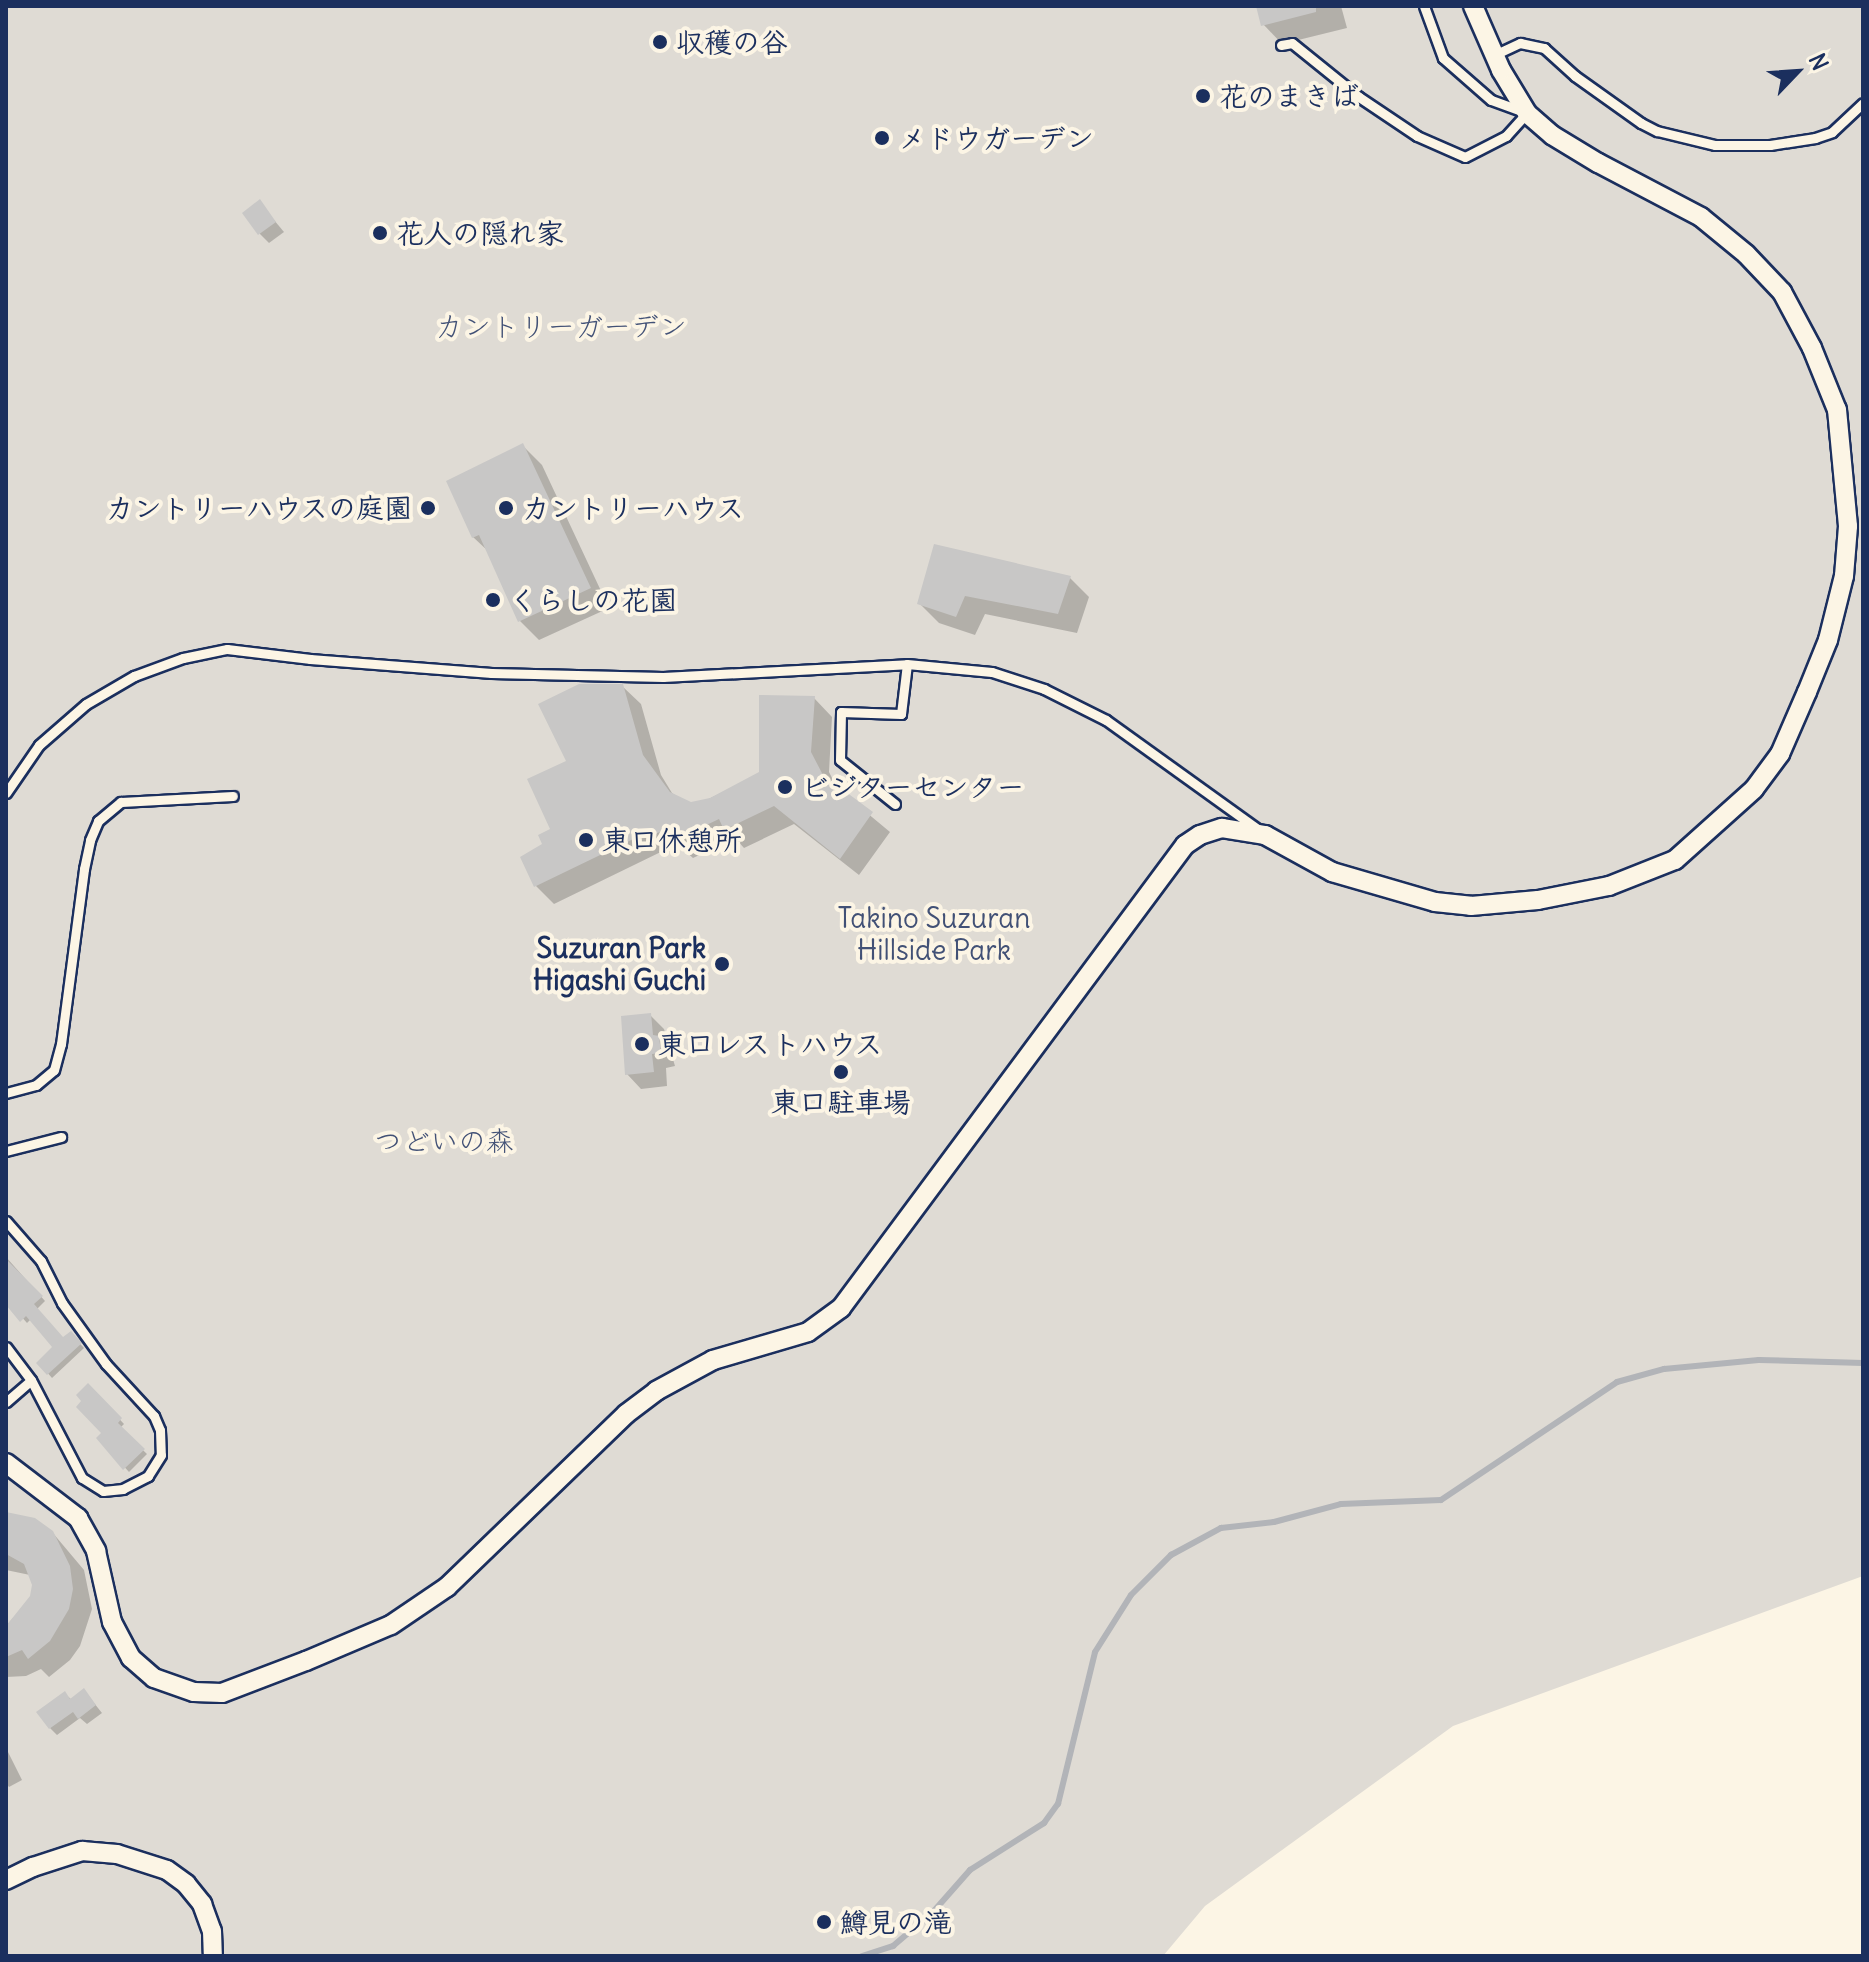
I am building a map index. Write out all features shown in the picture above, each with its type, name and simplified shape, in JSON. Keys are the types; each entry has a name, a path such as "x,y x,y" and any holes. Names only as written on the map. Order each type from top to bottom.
{"street":[{"path":"6,1463 78,1518 96,1551 112,1622 131,1658 154,1678 194,1692 222,1693 391,1625 447,1587 626,1414 686,1372 713,1360 808,1332 841,1308 1185,845 1200,835 1222,828 1265,835 1332,872 1435,902 1471,906 1538,900 1609,886 1675,860 1754,789 1780,754 1828,640 1844,576 1848,526 1837,410 1812,348 1782,292 1746,254 1701,217 1598,163 1552,135 1527,113 1494,55 1473,6"},
{"path":"6,1880 47,1861 82,1851 117,1854 167,1870 186,1884 202,1904 212,1931 213,1956"}],"lane":[{"path":"1281,45 1292,43 1359,97 1417,136 1465,157 1506,136 1527,113 1491,100 1443,58 1424,6"},
{"path":"1494,55 1520,43 1544,48 1575,76 1641,123 1657,131 1715,145 1770,145 1815,138 1849,119 1863,103"},
{"path":"6,793 39,745 86,704 134,676 183,658 227,649 491,673 647,676 907,664 992,672 1044,689 1106,720 1265,835"},
{"path":"895,804 840,760 841,712 901,714 907,664"},
{"path":"6,1093 36,1085 54,1070 61,1044 84,869 98,821 121,802 233,796"},
{"path":"6,1151 61,1137"},
{"path":"6,1221 41,1261 62,1303 106,1364 154,1416 160,1430 161,1455 148,1476 123,1489 103,1491 82,1478 31,1380 6,1347"},
{"path":"6,1402 31,1380"}],"green space":[{"name":"Takino Suzuran Hillside Park","path":"6,6 1863,6 1863,1576 1453,1726 1205,1906 1163,1956 6,1956"}],"building":[{"path":"1256,6 1316,6 1316,12 1261,26"},
{"path":"260,199 276,222 258,235 242,213"},
{"name":"カントリーハウス","path":"523,443 591,588 518,622 479,535 472,538 446,481"},
{"path":"934,544 1071,576 1058,614 965,596 956,617 917,604"},
{"path":"579,684 623,684 643,755 670,792 691,802 710,798 759,772 759,695 815,696 811,752 823,775 873,812 840,859 774,806 724,830 719,819 673,841 667,829 655,834 654,829 534,887 520,857 542,844 538,835 550,829 527,779 566,761 538,704"},
{"name":"東口レストハウス","path":"651,1013 653,1035 659,1036 661,1053 652,1054 654,1072 625,1075 621,1016"},
{"path":"6,1259 43,1296 34,1304 63,1337 71,1331 82,1343 47,1375 36,1363 52,1347 26,1316 20,1322 6,1305"},
{"path":"88,1383 122,1418 118,1423 145,1449 123,1470 96,1438 101,1433 76,1407 81,1401 76,1395"},
{"path":"6,1512 35,1518 53,1531 70,1566 73,1589 69,1609 50,1641 28,1659 22,1650 6,1657 6,1626 30,1596 32,1585 24,1564 6,1554"},
{"path":"84,1688 96,1705 78,1719 73,1712 49,1729 36,1712 65,1691 70,1699"}],"waterway":[{"path":"862,1956 893,1946 933,1912 970,1870 1044,1823 1058,1804 1095,1652 1131,1595 1171,1555 1221,1528 1274,1522 1341,1504 1441,1500 1617,1382 1664,1369 1759,1360 1863,1363"}],"place":[{"name":"収穫の谷","path":"660,42"},
{"name":"花のまきば","path":"1203,96"},
{"name":"メドウガーデン","path":"882,138"},
{"name":"花人の隠れ家","path":"380,233"},
{"name":"カントリーハウスの庭園","path":"428,508"},
{"name":"カントリーハウス","path":"506,508"},
{"name":"くらしの花園","path":"493,600"},
{"name":"ビジターセンター","path":"785,787"},
{"name":"東口休憩所","path":"586,840"},
{"name":"Suzuran Park Higashi Guchi","path":"722,964"},
{"name":"東口レストハウス","path":"642,1044"},
{"name":"東口駐車場","path":"841,1072"},
{"name":"鱒見の滝","path":"824,1922"}],"park label":[{"name":"カントリーガーデン","path":"561,326"},
{"name":"つどいの森","path":"444,1141"}]}
